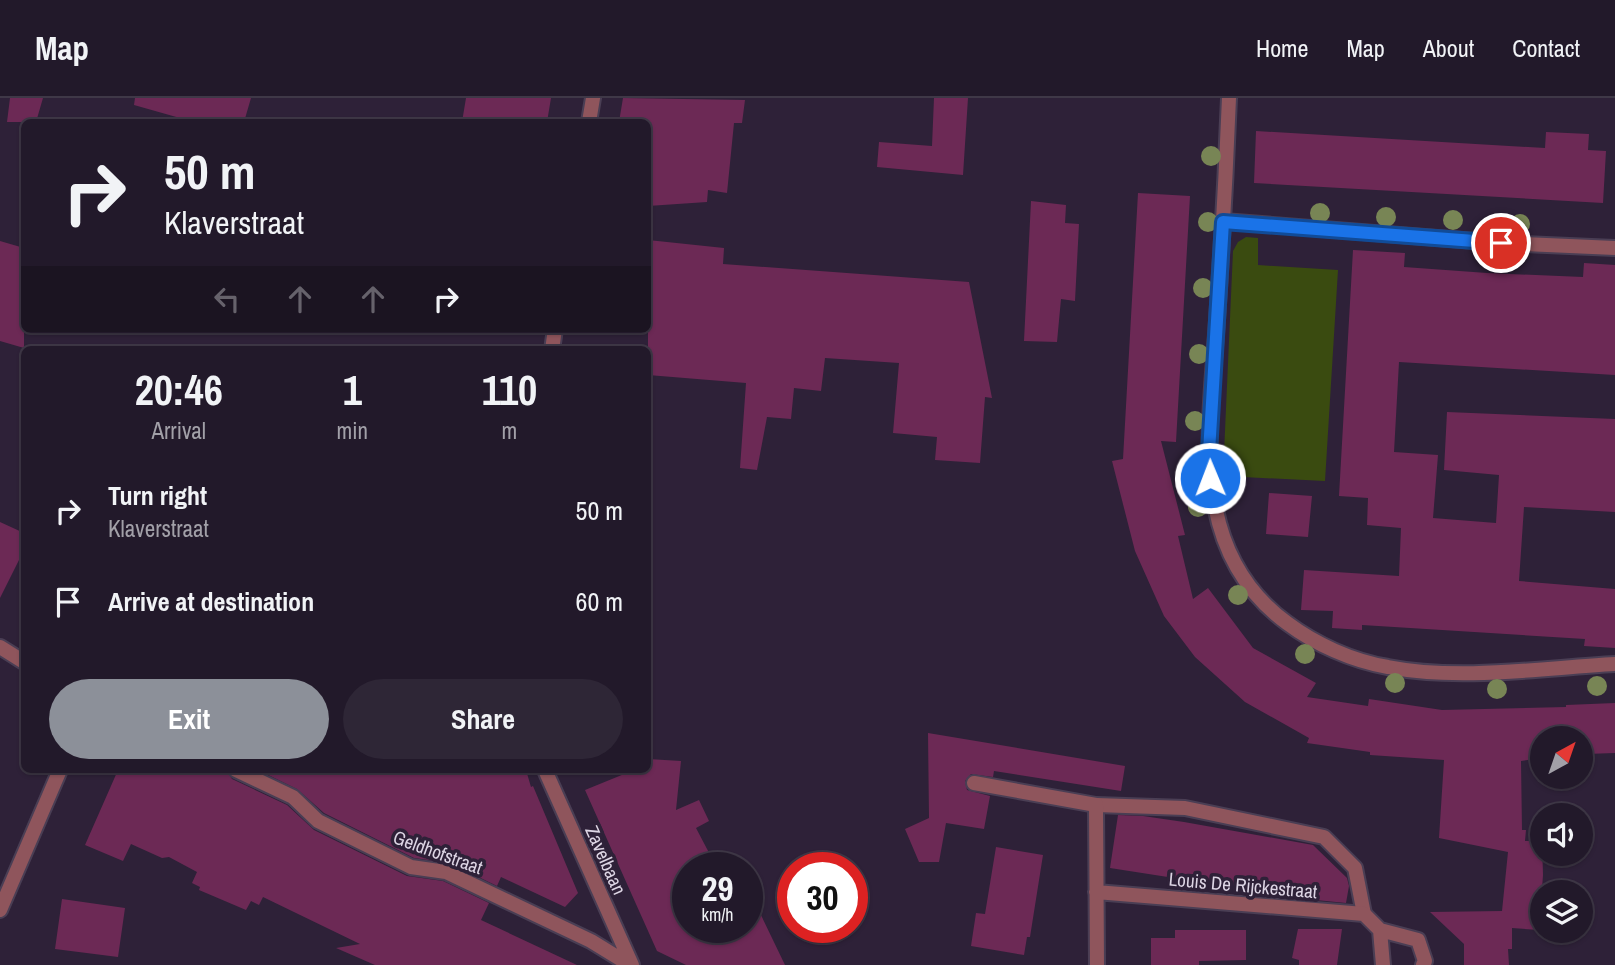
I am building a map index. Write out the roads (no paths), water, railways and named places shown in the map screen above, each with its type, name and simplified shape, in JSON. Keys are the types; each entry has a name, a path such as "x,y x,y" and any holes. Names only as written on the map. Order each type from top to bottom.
{"street":[{"path":"590,119 593,98"},
{"path":"1229,98 1209,452 1216,520 1240,577 1271,612 1304,636 1338,652 1387,667 1454,673 1615,664"},
{"path":"1223,222 1501,243 1615,248"},
{"path":"0,648 21,660"},
{"path":"0,910 60,773"},
{"name":"Geldhofstraat","path":"242,773 293,797 318,821 411,867 446,872 591,941 631,965"},
{"name":"Zavelbaan","path":"546,773 631,965"},
{"path":"974,783 1096,805 1185,808 1324,836 1355,868 1364,914 1380,930 1418,940 1425,961 1423,965"},
{"path":"1096,805 1097,965"},
{"name":"Louis De Rijckestraat","path":"1096,892 1364,914"},
{"path":"1380,930 1383,965"}]}
